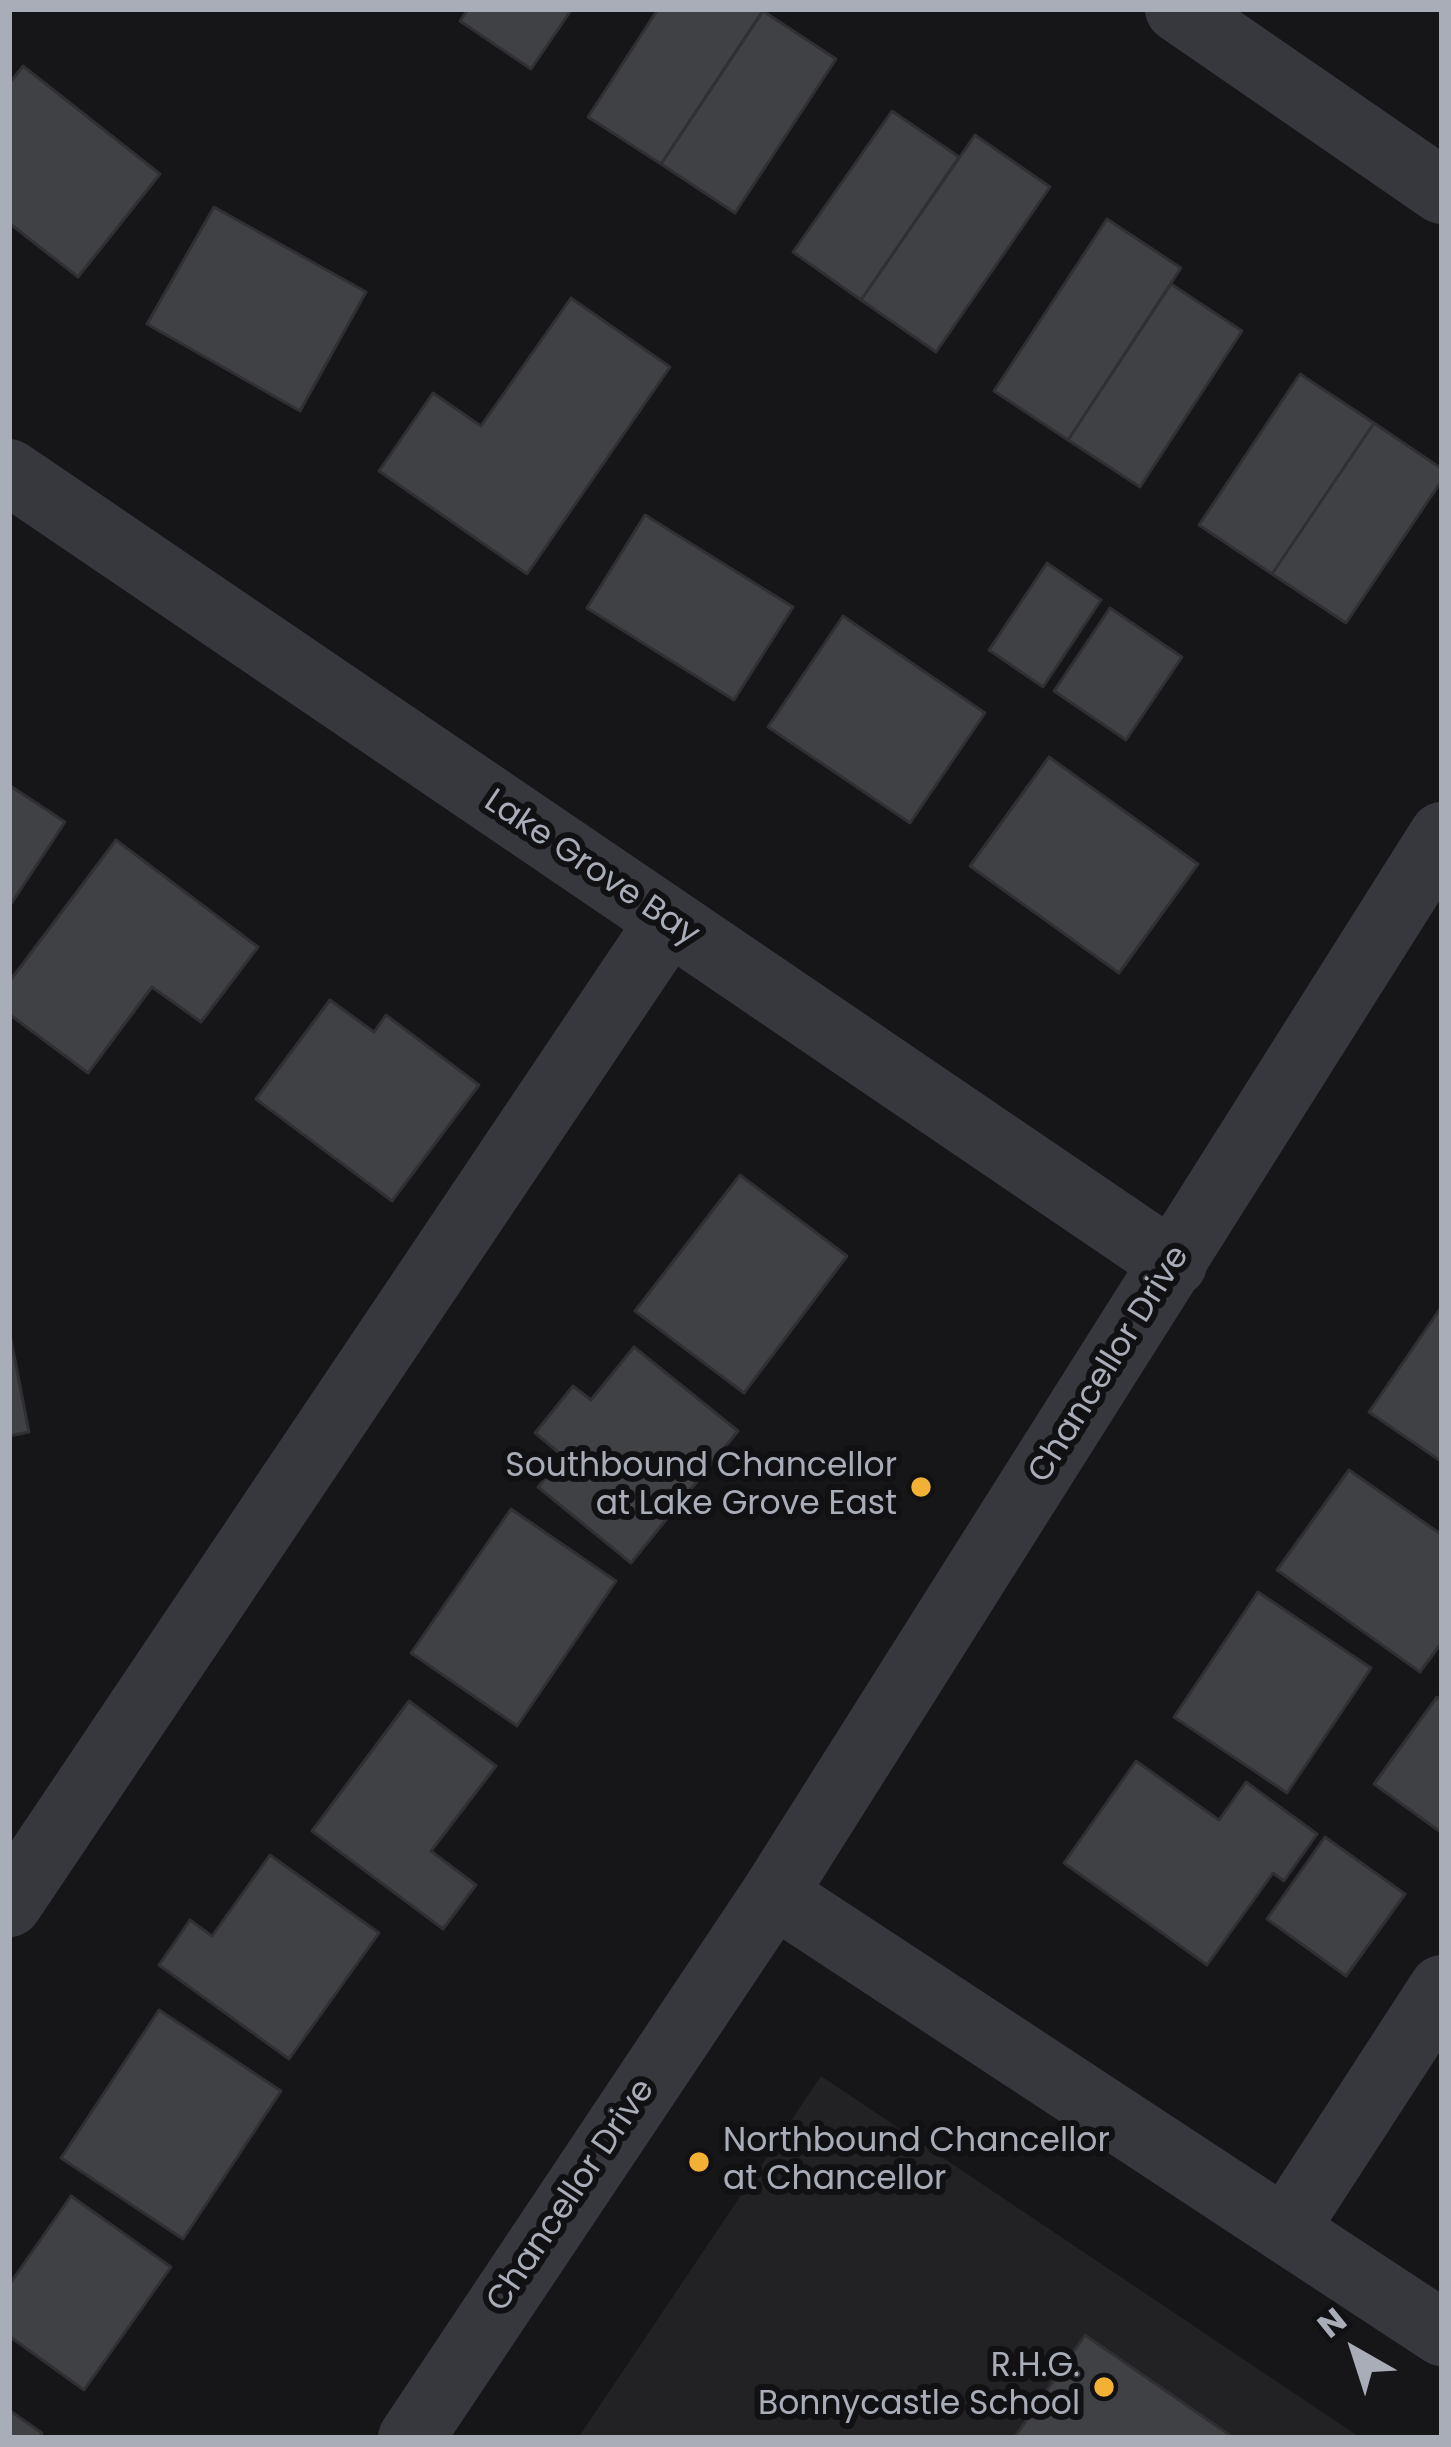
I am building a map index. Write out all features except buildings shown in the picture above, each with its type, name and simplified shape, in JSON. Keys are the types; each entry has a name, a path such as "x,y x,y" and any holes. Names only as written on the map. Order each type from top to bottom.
{"street":[{"path":"1216,20 1442,191"},
{"name":"Lake Grove Bay","path":"9,472 1174,1264"},
{"name":"Chancellor Drive","path":"411,2438 774,1894 1442,835"},
{"path":"9,1904 669,921"},
{"path":"774,1894 1442,2333"},
{"path":"1285,2230 1442,1988"}],"shaded area":[{"path":"821,2076 1361,2438 578,2438"}],"place":[{"name":"Southbound Chancellor at Lake Grove East","path":"921,1487"},
{"name":"Northbound Chancellor at Chancellor","path":"699,2162"},
{"name":"R.H.G. Bonnycastle School","path":"1104,2387"}]}
